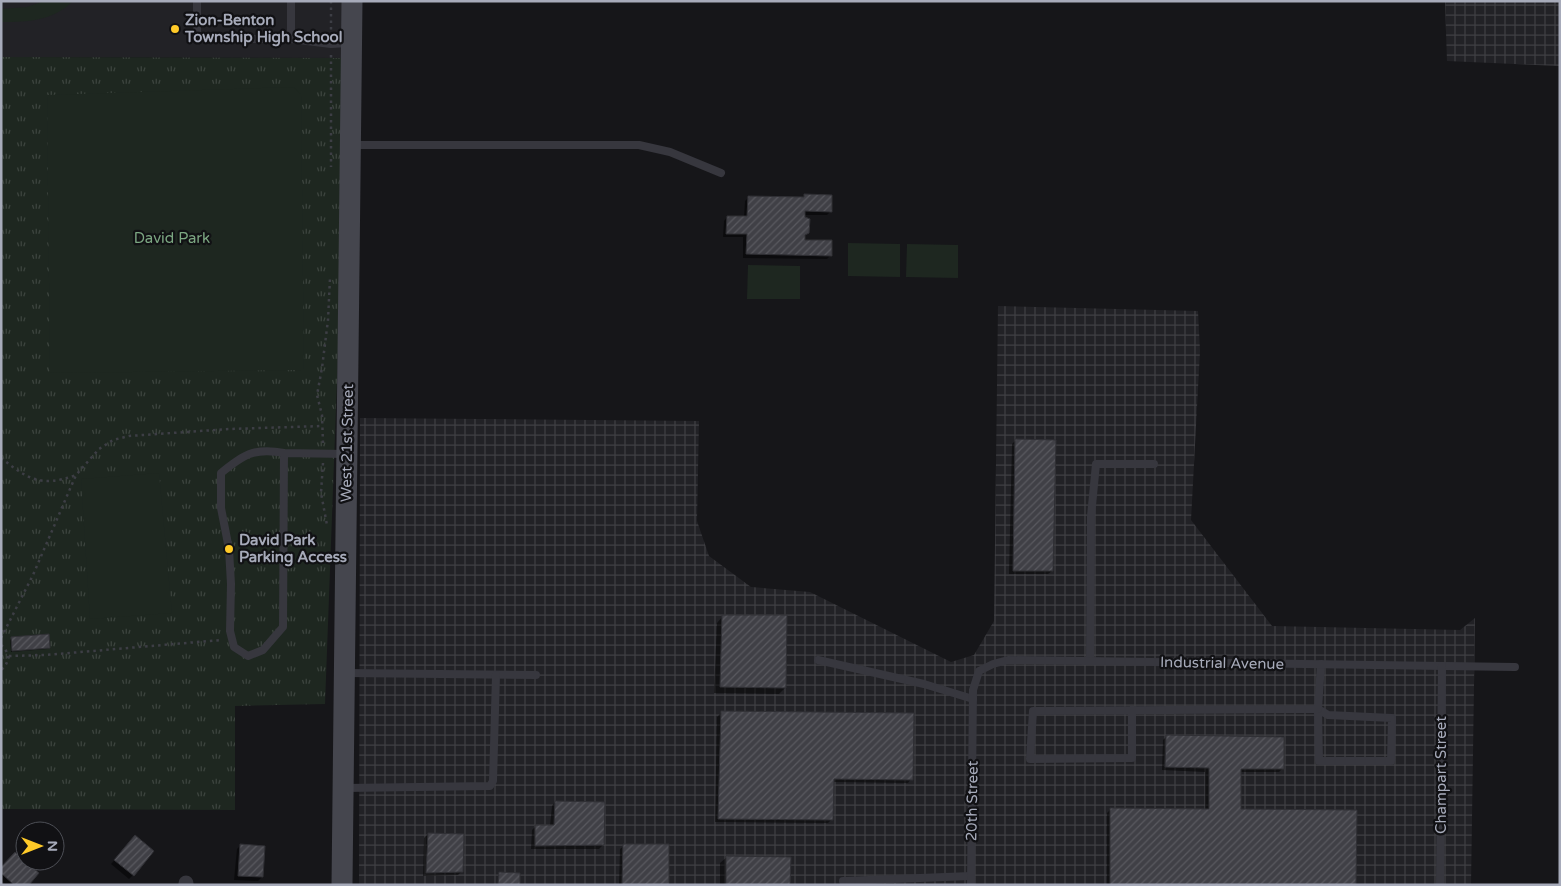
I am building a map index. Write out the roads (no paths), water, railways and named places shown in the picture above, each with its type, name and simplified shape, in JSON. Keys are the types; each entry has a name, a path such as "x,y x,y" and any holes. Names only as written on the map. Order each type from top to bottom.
{"street":[{"name":"West 21st Street","path":"342,885 352,1"}],"lane":[{"path":"197,1 197,39 291,39 331,44 351,43"},
{"path":"291,1 291,39"},
{"path":"350,145 639,145 670,152 721,173"},
{"path":"284,453 283,628 263,650 248,656 234,647 230,631 231,584 229,549 221,508 221,473 240,457 266,450 284,453 347,454"},
{"path":"1090,661 1091,516 1096,464 1154,464"},
{"path":"818,660 924,684 973,699"},
{"name":"Industrial Avenue","path":"972,717 973,690 979,671 993,664 1008,660 1515,667"},
{"path":"1132,710 1132,758 1030,759 1033,711 1132,710 1318,709 1328,715 1392,718 1391,761 1319,761 1318,709 1321,664"},
{"name":"Champart Street","path":"1440,885 1442,666"},
{"path":"344,673 536,675"},
{"path":"343,788 490,786 493,781 496,675"},
{"name":"20th Street","path":"971,881 972,717"},
{"path":"843,881 971,881"}],"place":[{"name":"Zion-Benton Township High School","path":"175,29"},
{"name":"David Park Parking Access","path":"229,549"}],"park label":[{"name":"David Park","path":"172,238"}]}
